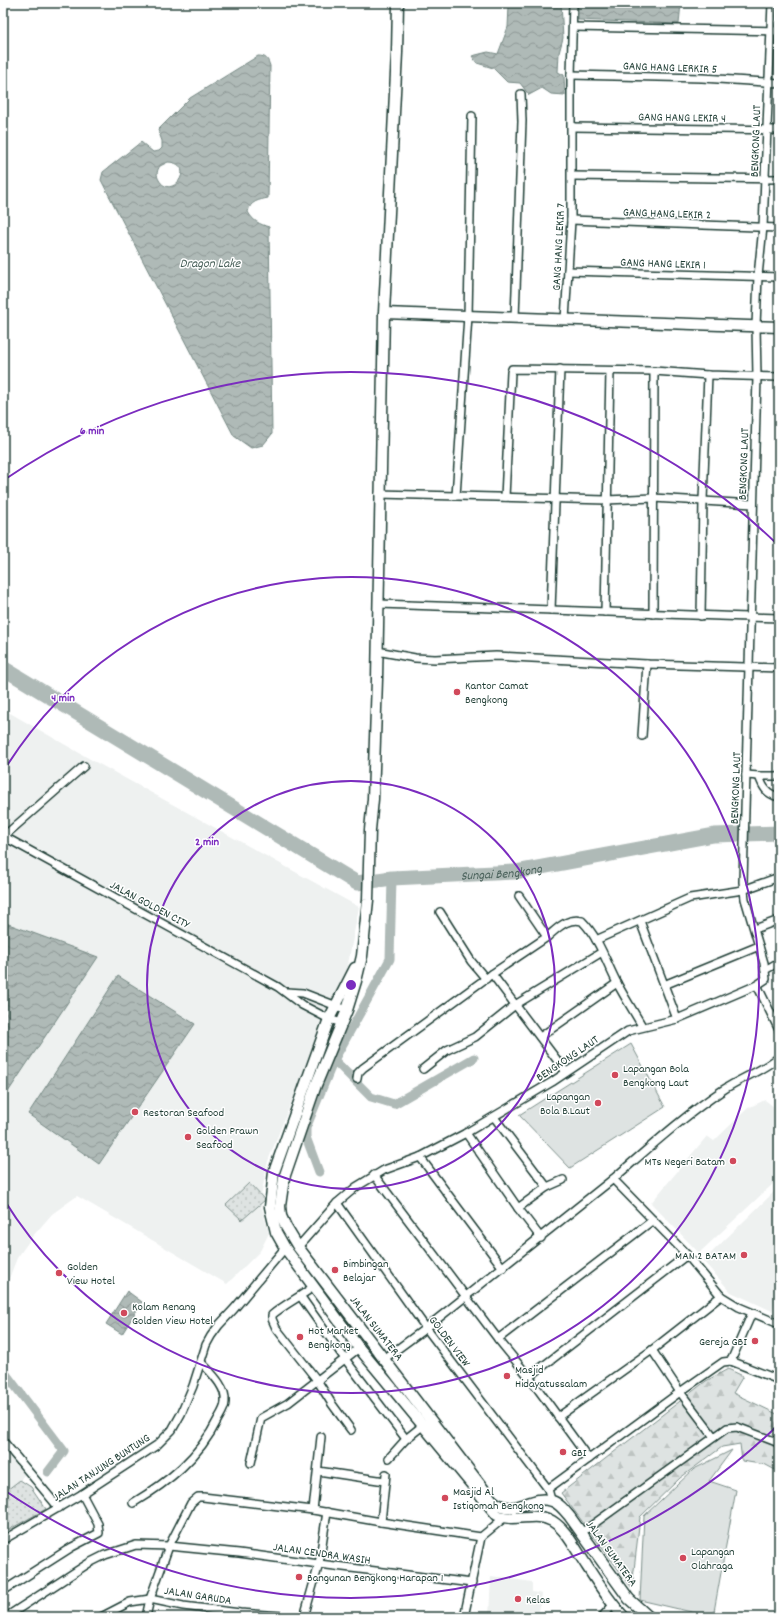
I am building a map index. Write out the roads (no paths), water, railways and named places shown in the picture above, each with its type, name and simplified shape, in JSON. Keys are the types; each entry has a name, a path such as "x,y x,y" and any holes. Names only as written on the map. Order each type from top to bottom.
{"main road":[{"name":"JALAN SUMATERA","path":"398,3 397,53 384,313 379,494 379,604 373,800 370,830 368,900 362,956 356,981 342,1023 316,1084 284,1178 280,1206 281,1216 298,1247 384,1359 426,1423 498,1515 504,1518"},
{"path":"384,313 779,327"},
{"name":"JALAN SUMATERA","path":"362,956 329,1019 274,1172 270,1207 276,1232 285,1248 359,1348 492,1500 499,1506 509,1508 539,1500 551,1500 561,1507 629,1598 648,1617"},
{"path":"504,1518 539,1517 551,1521 569,1538 613,1605 624,1617"}],"street":[{"name":"GANG HANG LEKIR 7","path":"565,320 571,220 571,75 573,3"},
{"name":"BENGKONG LAUT","path":"766,970 743,890 757,377 756,326 758,276 763,227 772,3"},
{"path":"572,27 779,31"},
{"name":"GANG HANG LERKIR 5","path":"571,75 702,78 779,83"},
{"path":"516,318 522,121 521,94"},
{"path":"456,496 468,316 472,116"},
{"name":"GANG HANG LEKIR 4","path":"572,127 779,130"},
{"path":"572,176 779,179"},
{"name":"GANG HANG LEKIR 2","path":"571,220 779,228"},
{"name":"GANG HANG LEKIR 1","path":"568,271 779,277"},
{"path":"505,497 511,370 560,369 654,371 708,375 779,377"},
{"path":"551,610 560,369"},
{"path":"605,612 606,500 610,371"},
{"path":"653,614 654,371"},
{"path":"701,616 703,500 708,375"},
{"path":"379,494 606,500 653,498 753,504"},
{"path":"379,604 779,618"},
{"path":"377,651 415,658 435,659 496,656 647,664 779,668"},
{"path":"642,736 647,664"},
{"path":"3,836 84,766"},
{"path":"746,775 779,776"},
{"path":"759,776 762,786 768,794 779,797"},
{"name":"JALAN GOLDEN CITY","path":"3,836 287,992 302,1005 329,1019 342,1023"},
{"path":"596,940 690,898 743,890 779,877"},
{"path":"519,896 547,937"},
{"path":"440,912 471,961 489,977 515,1005 566,1072"},
{"path":"356,1079 363,1068 547,937 563,924 576,919 582,921 588,927 617,983 642,1026"},
{"path":"755,929 779,920"},
{"path":"640,921 677,1019"},
{"path":"664,985 759,946"},
{"path":"423,1069 446,1050 475,1037 515,1005 602,952"},
{"path":"779,962 766,970 766,978 758,985 779,1030"},
{"path":"540,1037 617,983"},
{"name":"BENGKONG LAUT","path":"298,1247 336,1202 374,1175 420,1157 466,1133 566,1072 628,1030 677,1019 758,985"},
{"name":"JALAN GOLDEN CITY","path":"287,992 303,993 347,1010"},
{"path":"384,1359 541,1238 678,1124 722,1090 736,1081 770,1065 779,1058"},
{"path":"494,1117 547,1187"},
{"path":"466,1133 518,1208 541,1238"},
{"path":"420,1157 503,1268"},
{"path":"374,1175 467,1296 498,1339 529,1377 589,1459"},
{"path":"613,1179 687,1255 721,1296 739,1307 779,1324"},
{"path":"518,1208 547,1187 563,1180"},
{"name":"GOLDEN VIEW","path":"336,1202 426,1328 548,1489"},
{"path":"498,1339 653,1220"},
{"name":"JALAN TANJUNG BUNTUNG","path":"3,1540 82,1494 157,1445 172,1430 181,1414 193,1386 206,1345 211,1336 285,1248"},
{"path":"529,1377 687,1255"},
{"path":"313,1287 301,1297 276,1311 272,1315 272,1319 276,1328 317,1380 351,1430"},
{"path":"558,1417 652,1350 721,1296"},
{"path":"301,1297 345,1359 406,1439"},
{"path":"732,1360 752,1313"},
{"path":"251,1463 261,1418 288,1403 359,1348"},
{"path":"652,1350 680,1392 714,1437"},
{"path":"551,1500 548,1489 723,1362 732,1360 779,1380"},
{"path":"132,1504 171,1479 186,1464 210,1434 220,1417 226,1403 224,1394 211,1373 200,1362"},
{"path":"389,1458 406,1439 426,1423"},
{"path":"581,1533 727,1428 737,1427 779,1443"},
{"path":"313,1510 321,1437"},
{"path":"3,1441 59,1508"},
{"path":"318,1471 386,1478 381,1522"},
{"path":"3,1591 72,1547 99,1533 98,1524 82,1494"},
{"path":"146,1617 150,1599 169,1546 187,1509 198,1497 313,1510 481,1537"},
{"path":"304,1617 319,1564 327,1512"},
{"path":"464,1617 481,1537 504,1518"},
{"name":"JALAN CENDRA WASIH","path":"6,1617 89,1562 136,1545 169,1546 239,1552 319,1564 472,1583"},
{"name":"JALAN GARUDA","path":"101,1617 130,1602 150,1599 183,1606 240,1613 296,1617"},
{"path":"602,1617 613,1605"}],"water":[{"path":"506,3 561,3 563,38 559,53 558,72 564,75 565,95 551,94 542,88 529,95 520,83 507,82 493,68 477,63 472,56 488,52 498,54 508,27 509,6"},
{"path":"578,3 681,3 679,24 578,20"},
{"name":"Dragon Lake","path":"258,56 265,57 268,61 270,66 268,198 258,200 253,203 248,212 257,222 269,227 272,434 263,445 251,448 234,436 101,180 103,172 141,142 153,152 159,151 162,148 162,141 158,130 190,98","holes":["168,162 177,164 181,168 182,174 180,180 170,187 164,186 157,176 160,166"]},
{"path":"3,922 98,957 4,1098 3,1097"},
{"path":"118,976 195,1024 99,1164 28,1114"},
{"name":"Kolam Renang Golden View Hotel","path":"127,1291 142,1302 122,1334 106,1324"}],"waterway":[{"name":"Sungai Bengkong","path":"3,668 357,883 392,878 515,872 714,835 779,833"},
{"path":"392,878 390,959 334,1060 371,1097 394,1104 474,1058"},
{"path":"319,1172 306,1137 306,1128 334,1060"},
{"path":"3,1370 64,1451 48,1472"}],"place":[{"name":"Kantor Camat Bengkong","path":"457,692"},
{"name":"Lapangan Bola Bengkong Laut","path":"615,1075"},
{"name":"Lapangan Bola B.Laut","path":"598,1103"},
{"name":"Restoran Seafood","path":"135,1112"},
{"name":"Golden Prawn Seafood","path":"188,1137"},
{"name":"MTs Negeri Batam","path":"733,1161"},
{"name":"MAN 2 BATAM","path":"744,1255"},
{"name":"Bimbingan Belajar","path":"335,1270"},
{"name":"Golden View Hotel","path":"59,1273"},
{"name":"Kolam Renang Golden View Hotel","path":"124,1313"},
{"name":"Hot Market Bengkong","path":"300,1337"},
{"name":"Gereja GBI","path":"755,1341"},
{"name":"Masjid Hidayatussalam","path":"507,1376"},
{"name":"GBI","path":"563,1452"},
{"name":"Masjid Al Istiqomah Bengkong","path":"445,1498"},
{"name":"Lapangan Olahraga","path":"683,1558"},
{"name":"Bangunan Bengkong Harapan 1","path":"299,1577"},
{"name":"Kelas","path":"518,1599"}]}
